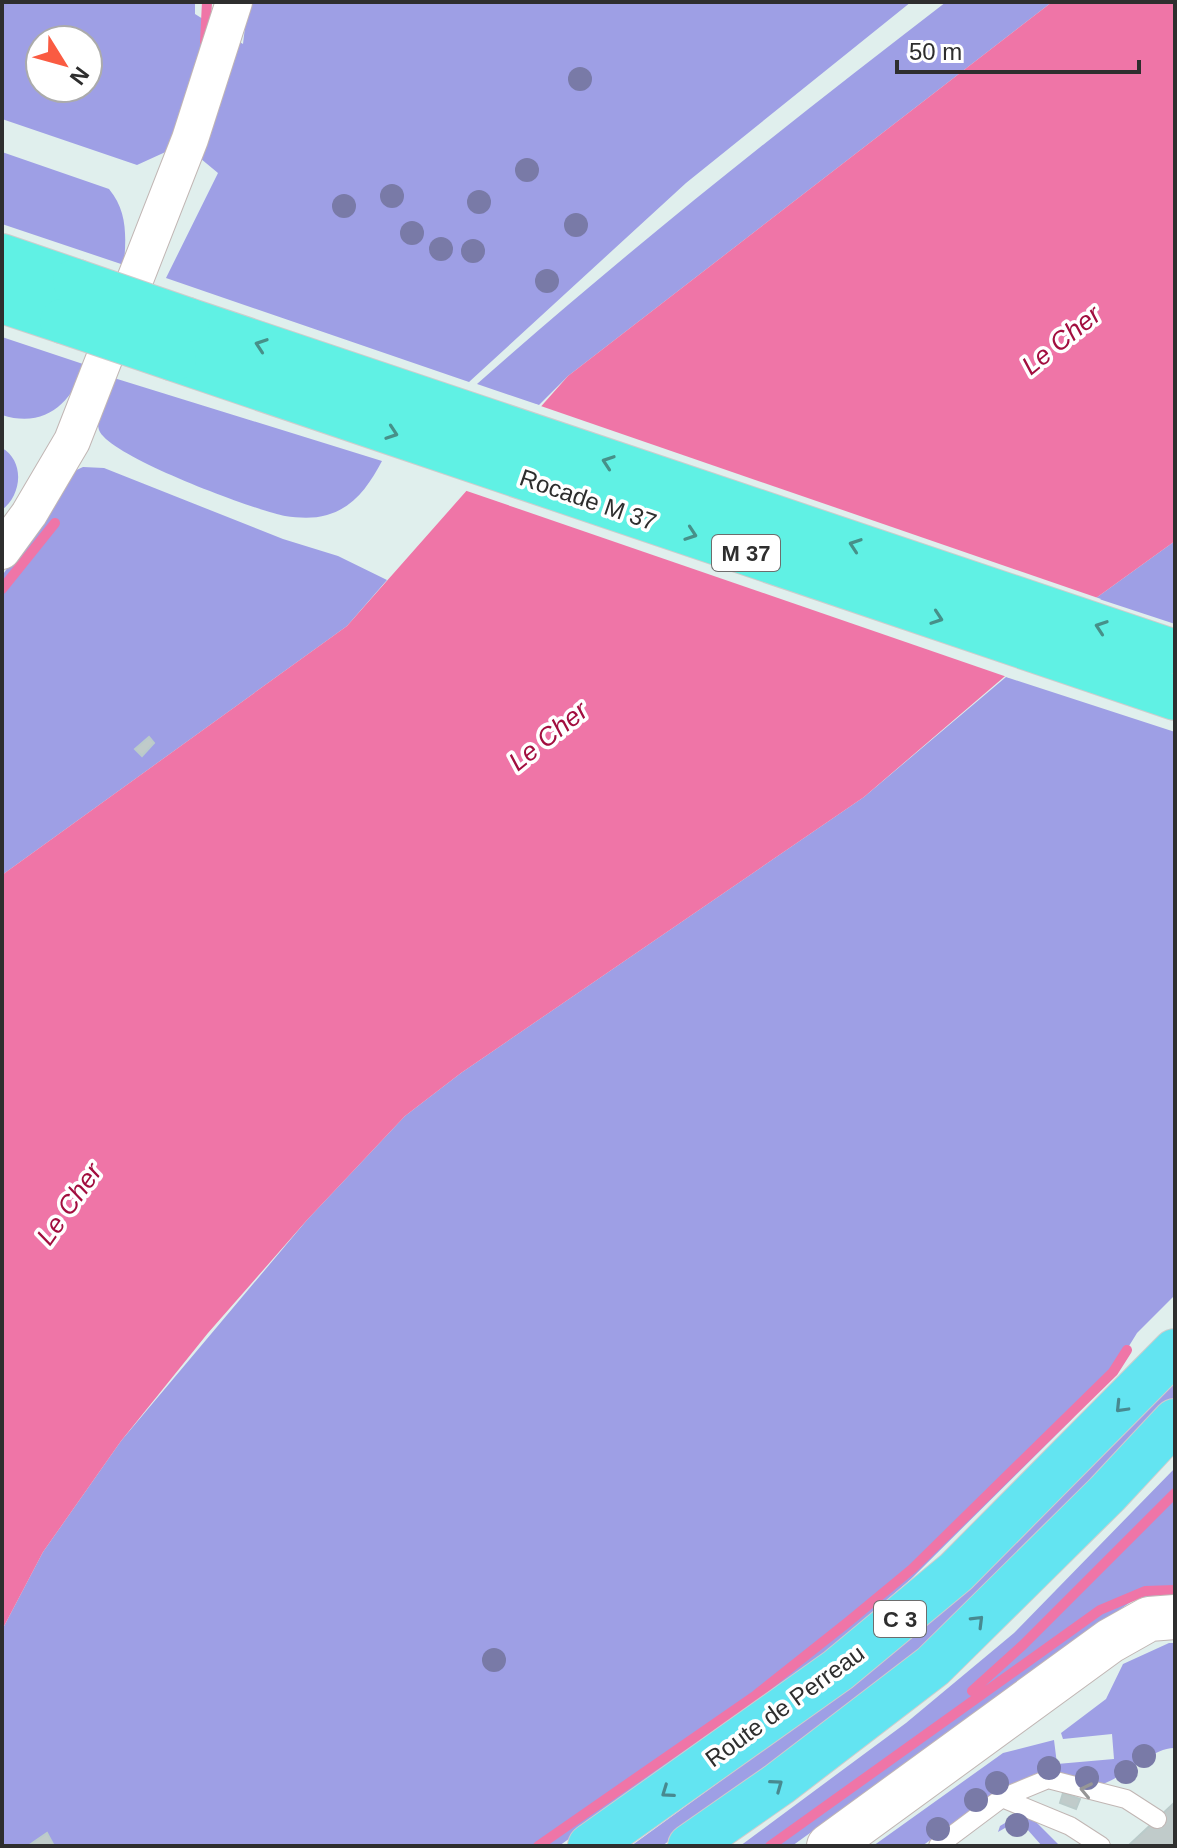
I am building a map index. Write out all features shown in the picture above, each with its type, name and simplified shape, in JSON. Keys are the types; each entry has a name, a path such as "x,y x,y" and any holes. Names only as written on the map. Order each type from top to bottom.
{"highway":[{"name":"Rocade M 37","path":"2,256 68,301 325,389 1175,698"},
{"name":"Rocade M 37","path":"2,301 68,301"},
{"name":"Rocade M 37","path":"325,389 1175,652"}],"main road":[{"name":"Route de Perreau","path":"590,1846 838,1670 944,1582 1175,1351"},
{"name":"C 3","path":"690,1846 801,1768 933,1666 1107,1494 1175,1421"}],"street":[{"path":"2,551 29,514 72,441 190,139 234,2"},
{"path":"829,1846 1110,1641 1149,1619 1175,1617"}],"lane":[{"path":"938,1846 1002,1798 1048,1779 1126,1799 1157,1819"},
{"path":"1002,1798 1070,1826 1101,1846"}],"shaded area":[{"path":"2,2 195,2 195,14 243,44 248,2 911,2 686,183 469,382 166,278 218,173 183,144 137,165 2,119"},
{"path":"946,2 1052,2 568,376 539,405 477,384 708,189"},
{"path":"2,152 109,189 123,216 124,265 2,224"},
{"path":"2,337 86,365 73,391 54,410 31,418 2,415"},
{"path":"114,378 382,461 360,494 346,507 306,518 268,512 154,467 108,441 98,424"},
{"path":"2,448 15,461 18,478 14,496 2,510"},
{"path":"83,467 104,468 283,539 338,556 387,580 347,626 2,875 2,576 70,473"},
{"path":"1175,541 1175,624 1096,598"},
{"path":"1006,677 1175,732 1175,1295 1137,1333 1113,1372 1070,1421 911,1579 813,1663 559,1846 54,1846 47,1833 28,1846 2,1846 2,1630 43,1552 121,1441 307,1220 405,1116 461,1073 864,797"},
{"path":"1175,1374 1175,1401 931,1641 772,1767 662,1846 631,1846 850,1687"},
{"path":"1175,1468 1175,1593 1136,1598 792,1846 740,1846 906,1723 1014,1633"},
{"path":"1175,1643 1175,1748 1156,1753 1096,1786 1057,1775 1035,1774 998,1792 922,1846 873,1846 1003,1753 1054,1740 1057,1764 1114,1759 1112,1734 1063,1739 1061,1733 1106,1699 1123,1664"},
{"path":"1025,1811 1060,1846 1042,1846 1019,1820 998,1832 1000,1826"}],"water":[{"name":"Le Cher","path":"1052,2 1175,2 1175,541 1096,598 864,797 461,1073 405,1116 307,1220 208,1333 121,1441 43,1552 2,1630 2,875 347,626 568,376"}],"pier":[{"path":"535,404 1101,599 1010,678 461,489"}],"building":[{"path":"149,737 154,743 142,756 135,749"},
{"path":"1063,1793 1080,1799 1076,1809 1060,1803"},
{"path":"1175,1802 1175,1846 1128,1846"},
{"path":"47,1833 54,1846 28,1846"}],"waterway":[{"path":"205,42 207,2"},
{"path":"2,589 55,523"},
{"path":"538,1846 756,1695 912,1569 1113,1372 1127,1350"},
{"path":"972,1691 1023,1645 1175,1493"},
{"path":"770,1846 1100,1610 1145,1591 1175,1590"}]}
